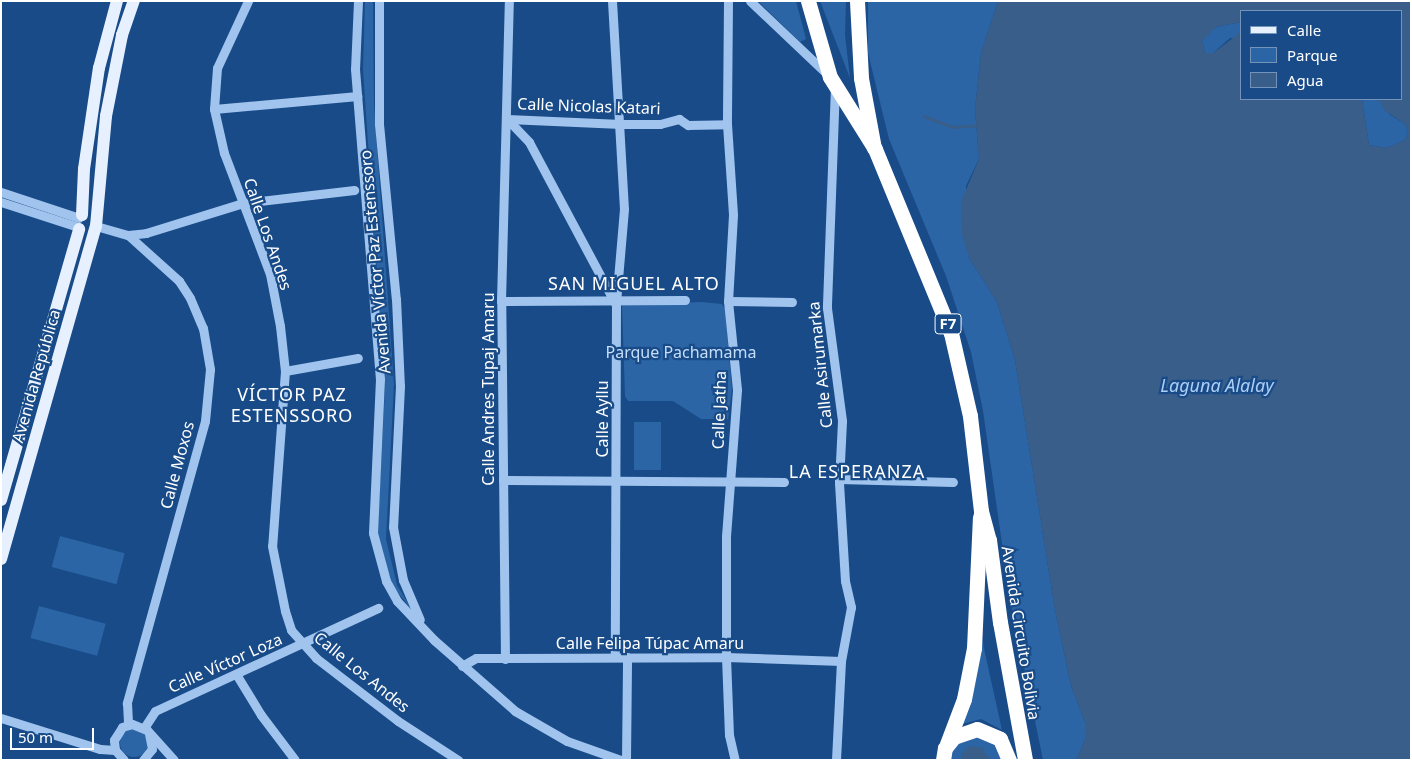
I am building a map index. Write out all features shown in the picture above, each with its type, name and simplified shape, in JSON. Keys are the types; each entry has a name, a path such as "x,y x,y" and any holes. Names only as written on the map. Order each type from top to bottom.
{"highway":[{"name":"Avenida Circuito Bolivia","path":"808,1 832,81 874,149 951,333 970,416 981,511 989,540 1019,732 1017,758"},
{"name":"Avenida Circuito Bolivia","path":"857,1 861,78 871,115 874,149"},
{"name":"Avenida Circuito Bolivia","path":"943,754 964,699 973,655 981,511"},
{"name":"F7","path":"943,754 958,734 972,729 987,730 1000,739 1017,758"}],"main road":[{"name":"Avenida República","path":"1,500 79,222 84,169 99,68 117,1"},
{"name":"Avenida República","path":"1,559 95,225 110,91 122,35 134,1"},
{"path":"79,222 86,233 95,225"}],"street":[{"name":"Calle Los Andes","path":"248,1 217,68 214,109 224,152 270,274 285,371 272,546 285,611 292,630 303,645 398,721 458,760"},
{"name":"Avenida Víctor Paz Estenssoro","path":"358,1 357,96 380,379 374,545 386,581 397,601 422,625"},
{"name":"Avenida Víctor Paz Estenssoro","path":"379,1 378,124 396,299 400,386 393,527 403,580 422,625"},
{"name":"Calle Andres Tupaj Amaru","path":"505,658 501,302 509,1"},
{"name":"Calle Ayllu","path":"612,1 621,124 624,209 616,303 617,481 615,657"},
{"name":"Calle Jatha","path":"728,1 727,124 733,216 728,301 737,390 736,432 729,482 726,657 729,735 735,760"},
{"path":"750,1 832,81"},
{"name":"Calle Asirumarka","path":"832,81 827,308 842,421 840,479 845,580 851,607 841,661 836,760"},
{"path":"214,109 357,96"},
{"path":"506,119 529,142 616,303"},
{"name":"Calle Nicolas Katari","path":"506,119 621,124 660,124 679,119 688,125 727,124"},
{"path":"95,225 128,234 146,233 242,203 354,190"},
{"path":"1,192 79,222"},
{"path":"1,202 79,222"},
{"name":"Calle Moxos","path":"128,234 179,281 190,298 203,328 210,369 205,422 127,703 128,725"},
{"path":"501,302 616,303 685,300"},
{"path":"728,301 792,302"},
{"path":"285,371 358,358"},
{"path":"840,479 953,482"},
{"path":"503,480 784,482"},
{"name":"Calle Víctor Loza","path":"147,730 155,711 303,645 378,608"},
{"path":"422,625 462,666 515,711 567,742 621,760"},
{"path":"626,760 627,657"},
{"name":"Calle Felipa Túpac Amaru","path":"462,666 476,658 726,657 841,661"},
{"path":"236,674 261,715 295,760"},
{"path":"1,718 117,756 116,734 128,725 147,730 174,760"},
{"path":"143,760 152,749 147,730"}],"green space":[{"path":"365,1 373,1 374,104 394,384 386,539 397,585 412,610 394,588 377,541 385,389 363,70"},
{"path":"758,1 796,1 806,39 800,42"},
{"path":"820,1 846,1 845,35 850,78"},
{"path":"868,1 998,1 981,53 975,109 979,159 966,186 969,258 997,302 1015,360 1055,610 1071,686 1085,722 1085,740 1076,760 1043,760 1010,599 983,411 971,352 946,276 889,139 868,53"},
{"path":"1240,22 1240,33 1236,38 1230,38 1213,53 1205,53 1202,41 1216,27"},
{"path":"1362,100 1381,100 1389,114 1405,124 1408,132 1405,140 1387,148 1369,145"},
{"name":"Parque Pachamama","path":"702,302 722,304 725,309 732,389 728,419 701,419 673,401 628,401 625,396 622,304"},
{"path":"634,422 661,422 661,470 634,470"},
{"path":"60,536 125,553 116,584 52,567"},
{"path":"39,606 106,624 97,656 30,638"},
{"path":"982,638 1002,730 981,719 962,724 971,698"},
{"path":"134,729 144,733 148,743 144,753 134,757 124,753 120,743 124,733"},
{"path":"974,735 994,742 1002,760 949,760 955,745"}],"water":[{"name":"Laguna Alalay","path":"998,1 1411,1 1411,760 1076,760 1085,740 1085,722 1071,686 1055,610 1015,360 997,302 969,258 962,234 961,202 979,159 975,109 981,53"},
{"path":"970,746 984,748 985,754 990,756 989,760 962,760 961,754"}],"waterway":[{"path":"924,116 952,127 981,125"}],"district":[{"name":"SAN MIGUEL ALTO","path":"634,283"},
{"name":"VÍCTOR PAZ ESTENSSORO","path":"292,405"},
{"name":"LA ESPERANZA","path":"857,471"}]}
